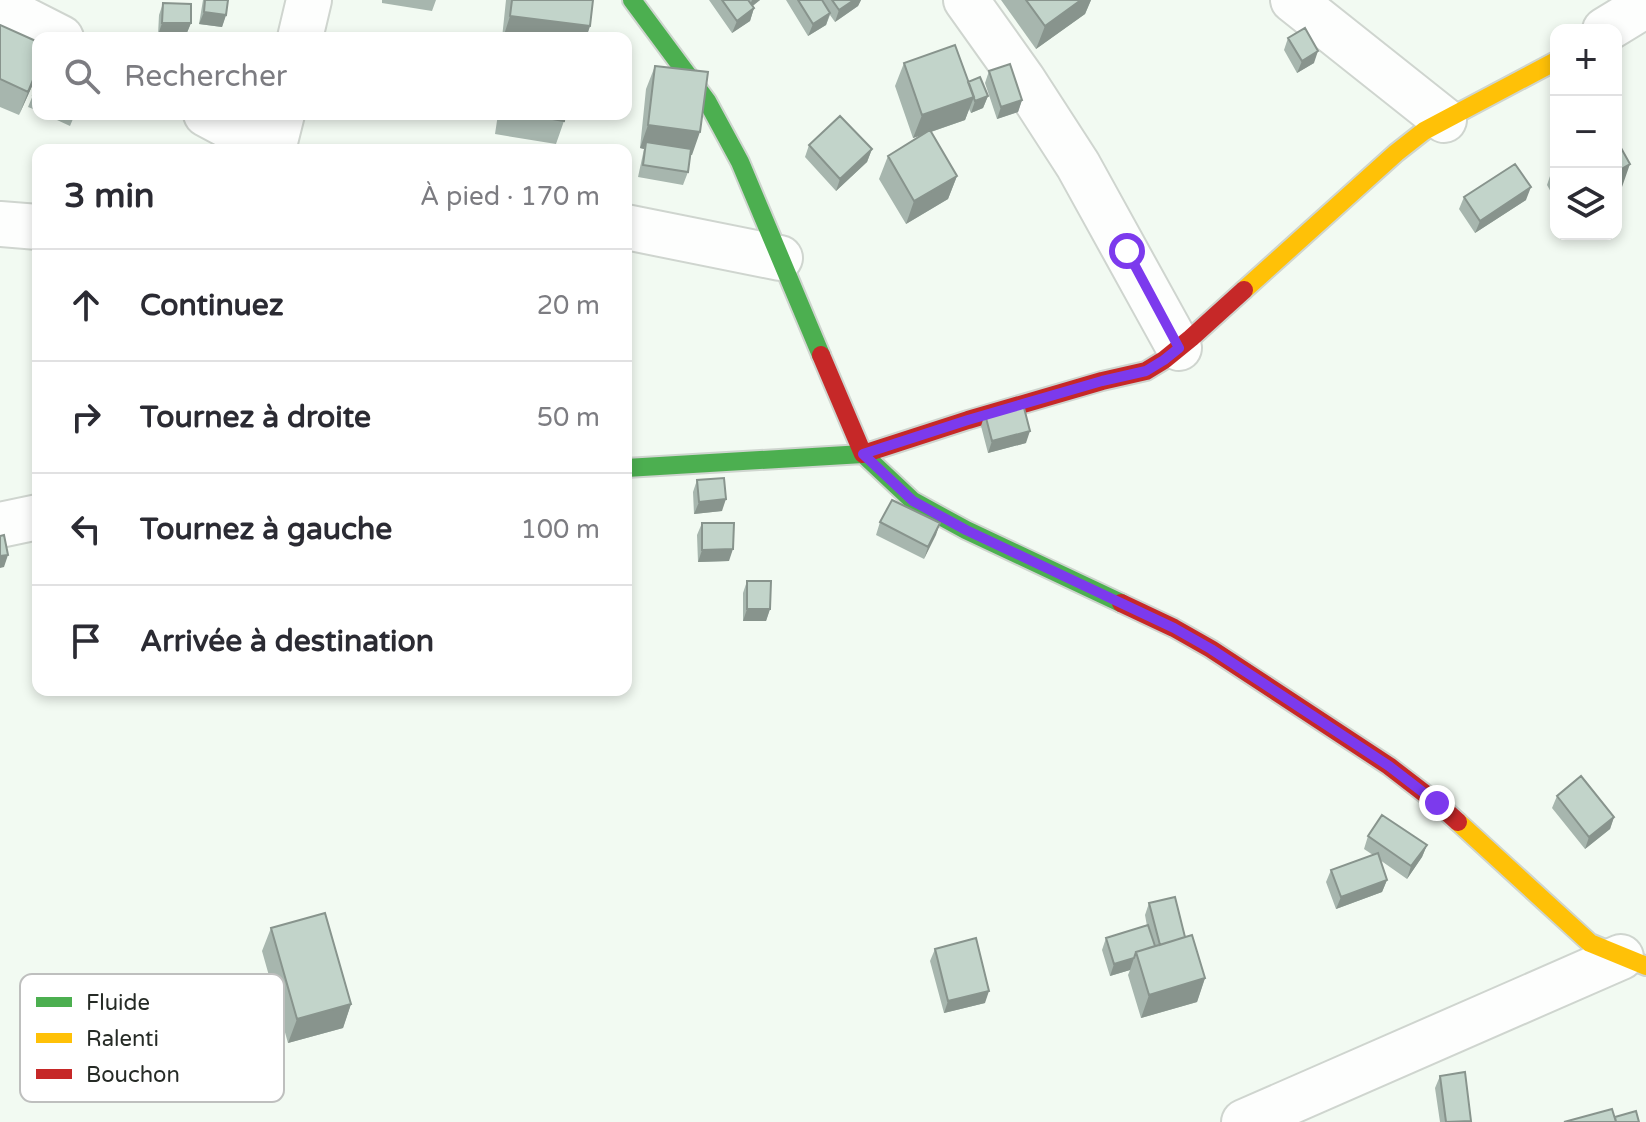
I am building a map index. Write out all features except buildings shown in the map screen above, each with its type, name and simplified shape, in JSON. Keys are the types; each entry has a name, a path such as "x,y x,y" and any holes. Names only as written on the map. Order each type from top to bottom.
{"street":[{"path":"301,32 309,0"},
{"path":"632,0 707,101 740,162 863,454 913,501 966,530 1174,628 1389,766 1437,803 1590,943 1633,962"},
{"path":"966,0 1078,165 1179,348"},
{"path":"1293,0 1444,120"},
{"path":"1599,24 1610,0"},
{"path":"1615,24 1646,5"},
{"path":"0,7 49,32"},
{"path":"632,468 863,454 968,420 1146,371 1179,348 1424,131 1550,64"},
{"path":"217,120 262,144"},
{"path":"274,144 280,120"},
{"path":"0,224 32,227"},
{"path":"632,228 780,258"},
{"path":"0,525 32,518"},
{"path":"1244,1122 1633,962"}],"traffic: fast":[{"path":"632,0 707,101 740,162 821,355"},
{"path":"632,468 863,454 913,501 966,530 1121,603"}],"traffic: slow":[{"path":"1244,290 1424,131 1550,64"},
{"path":"1458,822 1590,943 1646,966"}],"traffic: jam":[{"path":"821,355 863,454 968,420 1146,371 1191,338 1244,290"},
{"path":"1121,603 1211,649 1389,766 1458,822"}],"route":[{"path":"1127,251 1179,348 1164,360 1146,371 968,420 863,454 913,501 1211,649 1389,766 1437,803"}]}
